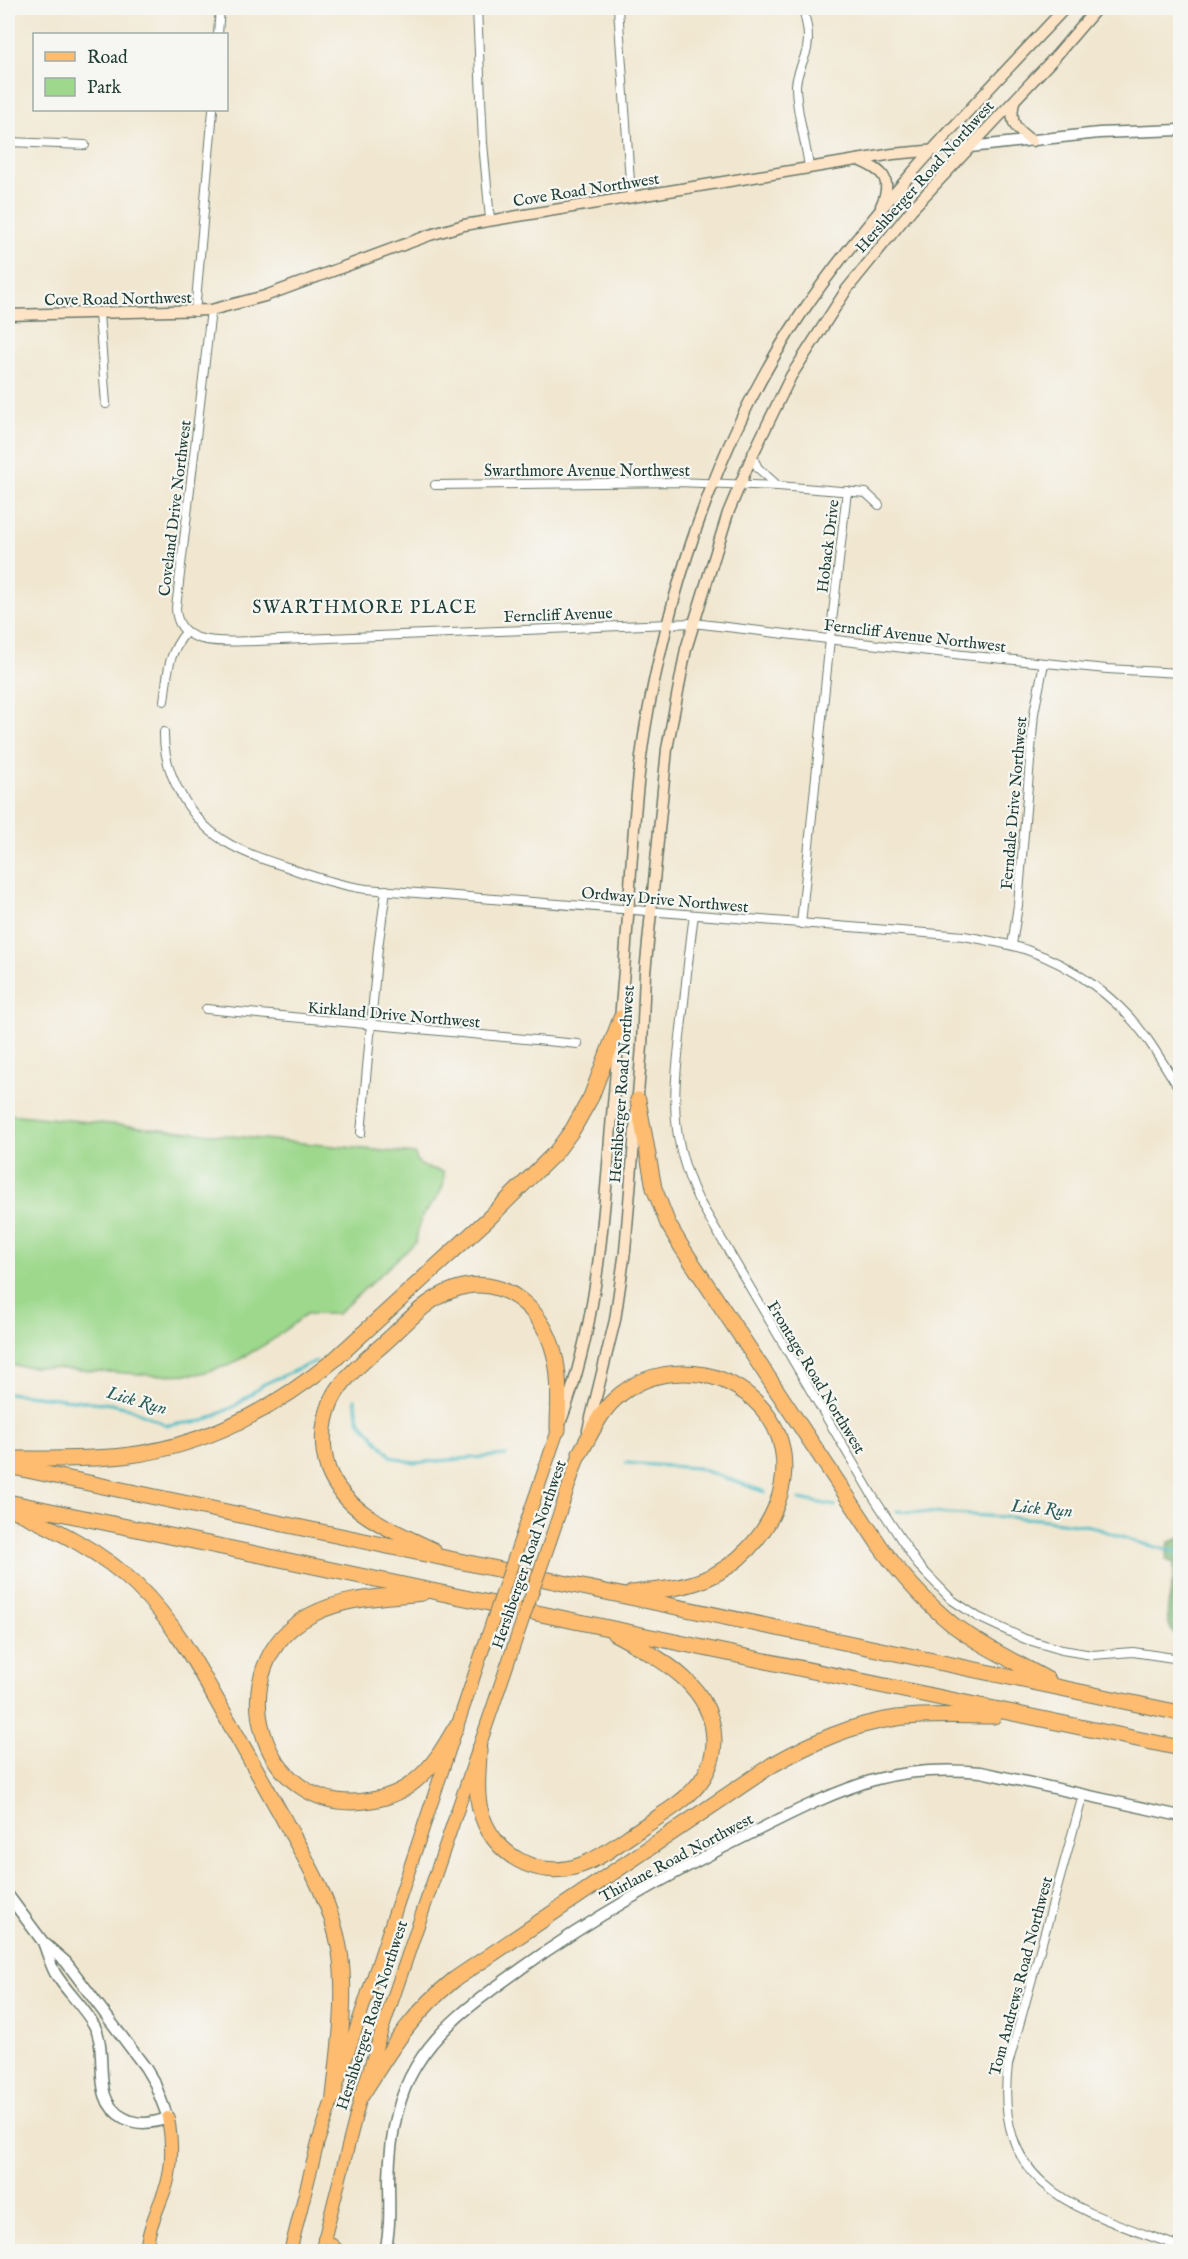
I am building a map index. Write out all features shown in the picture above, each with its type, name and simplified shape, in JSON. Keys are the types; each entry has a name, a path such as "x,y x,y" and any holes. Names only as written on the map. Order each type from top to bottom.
{"highway":[{"path":"8,1459 95,1458 155,1451 231,1426 300,1387 363,1334 531,1179 556,1152 573,1129 591,1097 621,1018"},
{"path":"638,1100 654,1188 668,1224 827,1468 896,1568 934,1609 954,1625 980,1642 1064,1688"},
{"path":"449,1558 365,1514 346,1496 333,1478 325,1457 323,1430 331,1403 344,1381 431,1302 466,1286 492,1287 524,1301 542,1322 558,1369 558,1430"},
{"path":"580,1453 613,1401 625,1391 647,1379 676,1373 711,1376 735,1385 759,1405 768,1416 778,1438 783,1468 779,1499 766,1527 744,1555 719,1573 701,1581 678,1587 618,1595"},
{"path":"8,1467 1180,1713"},
{"path":"8,1502 1180,1748"},
{"path":"8,1507 96,1553 154,1604 189,1649 258,1773 314,1875 326,1901 340,1950 343,1997 334,2096"},
{"path":"436,1591 347,1602 329,1607 299,1622 277,1644 263,1671 258,1697 259,1717 262,1734 270,1752 293,1779 312,1793 326,1798 357,1802 388,1796 415,1781 440,1754 456,1727"},
{"path":"479,1750 479,1807 489,1832 501,1848 518,1861 544,1869 572,1868 596,1859 677,1805 697,1786 710,1765 714,1745 712,1722 701,1698 675,1670 655,1656 601,1626"},
{"path":"361,2096 409,2022 455,1979 772,1765 819,1740 886,1720 934,1716 1023,1716"}],"main road":[{"name":"Hershberger Road Northwest","path":"290,2252 315,2152 577,1370 594,1296 601,1241 638,794 646,730 659,660 681,576 714,483 746,411 799,317 878,212 1065,8"},
{"name":"Hershberger Road Northwest","path":"321,2252 361,2096 588,1430 615,1320 625,1251 651,911 667,749 686,649 716,548 739,484 791,376 847,289 912,209 1015,100 1097,8"},
{"path":"1015,100 1012,117 1014,126 1032,141"},
{"name":"Cove Road Northwest","path":"8,315 211,310 265,296 438,232 490,219 858,160 970,147"},
{"path":"858,160 875,167 886,182 885,197 878,212"},
{"path":"146,2252 151,2222 161,2201 170,2167 172,2146 168,2118"},
{"path":"324,2238 340,2252"}],"street":[{"path":"218,33 220,8"},
{"path":"477,8 483,142 490,219"},
{"path":"618,8 631,196"},
{"path":"803,8 808,40 796,83 799,122 806,145 809,168"},
{"path":"195,312 213,111"},
{"name":"Cove Road Northwest","path":"970,147 1099,133 1180,130"},
{"path":"8,142 85,145"},
{"name":"Coveland Drive Northwest","path":"186,632 176,615 176,608 211,310"},
{"path":"99,314 106,404"},
{"path":"752,456 758,468 778,486"},
{"name":"Swarthmore Avenue Northwest","path":"435,484 677,482 739,484 866,493 879,505"},
{"name":"Hoback Drive","path":"801,924 830,639 848,491"},
{"name":"Ferncliff Avenue Northwest","path":"646,624 693,622 1044,663 1180,673"},
{"name":"Ferncliff Avenue","path":"186,632 193,637 211,640 256,641 646,624"},
{"path":"164,701 169,660 177,643 186,632"},
{"name":"Ferndale Drive Northwest","path":"1012,945 1018,905 1034,713 1044,663"},
{"name":"Ordway Drive Northwest","path":"164,732 167,759 182,795 194,813 218,837 245,852 324,881 345,886 386,890 964,936 1012,945 1053,960 1073,971 1117,1005 1147,1039 1180,1090"},
{"path":"361,1133 386,890"},
{"name":"Frontage Road Northwest","path":"694,915 674,1092 676,1135 688,1178 815,1402 907,1550 928,1577 952,1600 978,1617 1025,1640 1092,1655 1133,1652 1180,1659"},
{"name":"Kirkland Drive Northwest","path":"207,1009 578,1044"},
{"name":"Thirlane Road Northwest","path":"385,2252 390,2218 389,2178 393,2137 400,2100 416,2065 437,2037 470,2006 595,1918 642,1890 799,1809 851,1787 907,1773 956,1770 981,1773 1180,1816"},
{"name":"Tom Andrews Road Northwest","path":"1083,1795 1008,2064 1005,2101 1009,2122 1028,2167 1060,2198 1082,2210 1180,2247"},
{"path":"8,1895 43,1942 66,1962 145,2067 159,2092 168,2118 138,2123 119,2116 112,2109 103,2090 98,2036 94,2025 54,1972 43,1942"}],"green space":[{"path":"8,1114 415,1154 419,1163 443,1172 444,1178 442,1190 422,1217 416,1242 337,1314 306,1314 271,1341 230,1365 198,1374 154,1375 8,1365"},
{"path":"1180,1538 1180,1641 1172,1632 1167,1613 1174,1563 1166,1560 1169,1542"}],"waterway":[{"name":"Lick Run","path":"8,1393 111,1404 129,1408 167,1425 204,1421 235,1406 264,1384 316,1361"},
{"name":"Lick Run","path":"355,1399 359,1420 392,1457 414,1463 506,1455"},
{"name":"Lick Run","path":"626,1463 697,1468 765,1492"},
{"name":"Lick Run","path":"800,1499 835,1506"},
{"name":"Lick Run","path":"897,1511 1039,1519 1090,1526 1136,1542 1180,1553"}],"district":[{"name":"SWARTHMORE PLACE","path":"365,607"}]}
